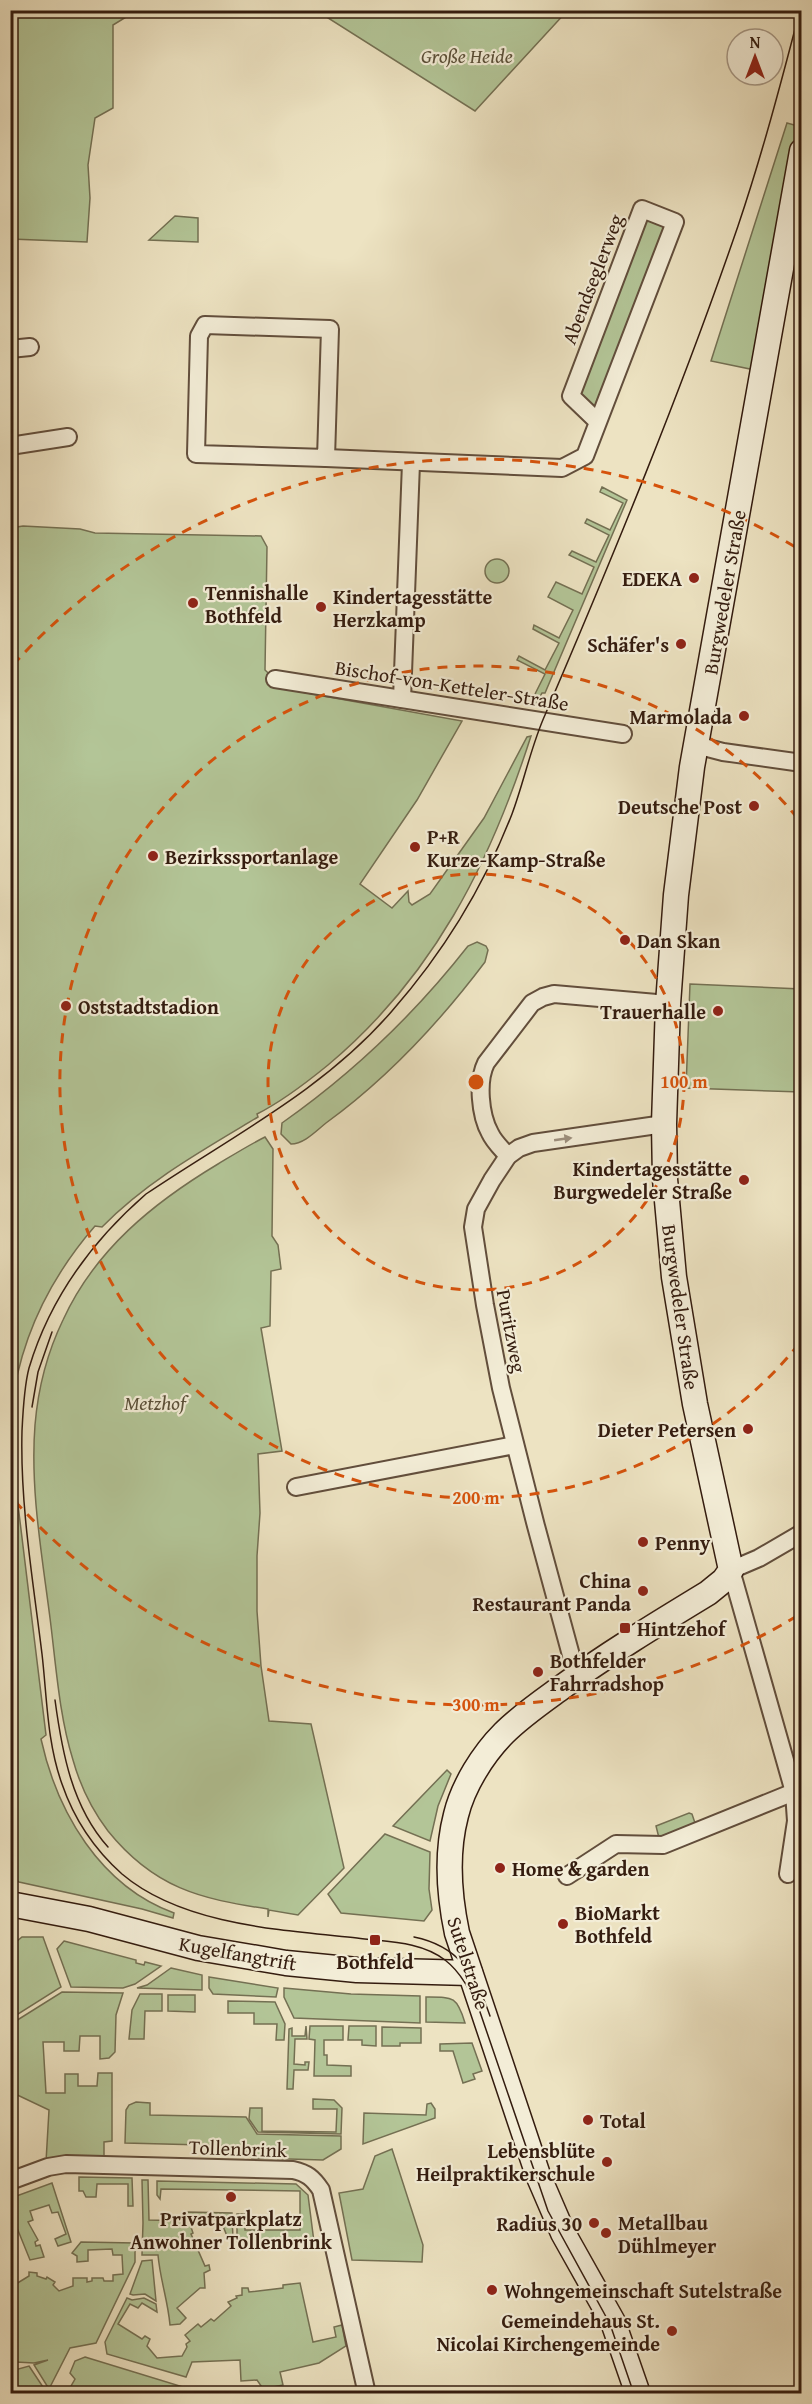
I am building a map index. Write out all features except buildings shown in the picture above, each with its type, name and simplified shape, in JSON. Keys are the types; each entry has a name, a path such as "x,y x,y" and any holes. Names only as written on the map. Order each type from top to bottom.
{"main road":[{"name":"Burgwedeler Straße","path":"731,1570 695,1404 674,1277 665,1179 664,1124 668,1004 682,835 696,745 801,151"},
{"name":"Sutelstraße","path":"638,2394 613,2322 552,2210 535,2165 470,1973 452,1910 449,1853 456,1814 473,1775 504,1732 581,1673 708,1593 724,1580 731,1570"},
{"name":"Kugelfangtrift","path":"10,1904 89,1919 180,1944 286,1963 357,1970 470,1973"}],"street":[{"name":"Abendseglerweg","path":"326,458 330,329 205,325 199,336 196,454 562,468 585,456 675,222 642,209 571,396 597,421"},
{"path":"10,349 30,347"},
{"path":"10,446 68,437"},
{"path":"402,699 411,463"},
{"name":"Bischof-von-Ketteler-Straße","path":"275,679 623,734"},
{"path":"696,745 723,752 801,763"},
{"path":"664,1124 533,1143 519,1148 508,1156 490,1134 485,1116 481,1073 486,1063 532,1003 554,994 668,1004"},
{"name":"Puritzweg","path":"508,1156 477,1209 473,1227 485,1305 514,1445 573,1659 581,1673"},
{"path":"296,1486 514,1445"},
{"name":"Sutelstraße","path":"731,1570 759,1558 801,1533"},
{"path":"731,1570 795,1792 796,1821 788,1874"},
{"path":"567,1876 616,1844 663,1845 795,1792"},
{"name":"Tollenbrink","path":"10,2181 48,2167 66,2164 293,2170 306,2173 314,2179 321,2190 367,2394"}],"green space":[{"path":"11,10 136,11 113,25 113,108 95,118 88,165 90,198 87,242 11,239"},
{"name":"Große Heide","path":"317,11 567,11 475,111"},
{"path":"787,123 798,126 755,370 711,361"},
{"path":"642,209 675,222 597,421 571,396"},
{"path":"175,216 198,218 198,242 149,240"},
{"path":"602,487 627,500 545,693 542,693 536,704 531,702 545,674 517,660 519,656 545,670 559,643 533,629 534,625 559,638 573,610 548,597 556,582 582,594 594,567 569,555 572,551 596,562 609,535 585,523 587,519 610,530 623,503 600,492"},
{"name":"Bezirkssportanlage","path":"23,526 80,529 95,533 261,536 267,547 265,670 285,689 462,721 417,800 360,884 392,908 408,891 409,902 412,905 430,894 484,818 527,737 531,736 497,829 454,915 428,956 365,1031 328,1065 303,1085 257,1114 258,1117 196,1154 157,1181 119,1210 102,1227 95,1226 64,1267 39,1312 21,1360 11,1412 11,528"},
{"path":"497,559 505,563 509,571 505,579 497,583 489,579 485,571 489,563"},
{"path":"477,942 486,946 488,950 485,962 412,1049 349,1106 301,1142 291,1144 281,1134 282,1123 333,1084 381,1042 426,996 468,946"},
{"path":"690,984 801,989 801,1092 686,1088"},
{"name":"Metzhof","path":"265,1137 273,1149 272,1236 278,1245 281,1269 271,1271 270,1326 261,1328 282,1451 258,1454 260,1513 257,1611 261,1666 269,1721 311,1724 344,1868 298,1915 269,1910 268,1917 268,1909 200,1895 161,1878 125,1850 102,1823 87,1797 68,1743 61,1708 34,1473 35,1425 44,1371 57,1333 76,1295 109,1250 149,1212 194,1179"},
{"path":"11,1467 14,1472 46,1735 41,1739 48,1766 71,1819 86,1843 104,1865 124,1885 148,1901 174,1913 173,1918 19,1882 11,1875 10,1821 13,1800"},
{"path":"447,1770 451,1774 438,1806 430,1841 393,1826"},
{"path":"689,1813 692,1814 696,1826 659,1838 656,1826"},
{"path":"385,1834 430,1852 429,1889 432,1910 424,1921 341,1913 328,1894"},
{"path":"22,1937 43,1937 61,1987 15,2016 11,2015 11,1946"},
{"path":"64,1941 136,1960 136,1963 144,1965 145,1962 161,1966 135,1984 123,1988 71,1987 57,1949"},
{"path":"171,1968 202,1975 202,1990 137,1988 147,1985"},
{"path":"209,1977 278,1988 276,1997 213,1994 209,1988"},
{"path":"284,1988 351,1994 420,1996 420,2023 294,2018 284,1997"},
{"path":"62,1992 123,1993 116,2015 115,2052 109,2058 100,2059 100,2036 80,2036 79,2051 64,2051 64,2042 43,2042 46,2093 65,2093 65,2074 78,2074 78,2086 97,2086 98,2073 112,2073 112,2141 104,2142 104,2158 46,2162 49,2110 11,2092 11,2024"},
{"path":"140,1994 162,1994 162,2011 145,2011 144,2039 129,2039 132,2010"},
{"path":"168,1995 195,1995 195,2012 168,2011"},
{"path":"426,1997 453,2000 465,2023 426,2022"},
{"path":"228,2001 275,2002 285,2024 284,2040 276,2040 277,2024 254,2024 254,2013 228,2013"},
{"path":"306,2026 307,2039 295,2039 294,2064 305,2065 305,2062 309,2062 308,2070 294,2070 293,2089 287,2089 289,2029 292,2028 292,2036 305,2036"},
{"path":"310,2026 343,2026 343,2040 324,2040 324,2055 327,2055 327,2065 351,2066 351,2076 314,2076 315,2040 309,2039"},
{"path":"349,2026 376,2026 376,2046 362,2045 362,2040 348,2040"},
{"path":"382,2027 421,2028 421,2043 382,2046"},
{"path":"472,2043 482,2071 473,2074 475,2079 463,2083 453,2051 440,2051 440,2044"},
{"path":"313,2099 334,2100 342,2108 341,2134 258,2132 249,2119 250,2108 262,2108 262,2131 336,2132 337,2109 313,2109"},
{"path":"136,2102 150,2103 150,2115 246,2117 257,2134 341,2136 341,2149 323,2160 252,2158 242,2146 125,2143 126,2110 129,2105"},
{"path":"431,2103 435,2109 435,2118 363,2144 364,2113 426,2115 427,2104"},
{"path":"392,2149 423,2245 422,2262 352,2260 339,2193 363,2189 375,2156"},
{"path":"79,2177 132,2178 133,2206 128,2206 128,2184 97,2184 96,2197 86,2197 83,2191 79,2191"},
{"path":"142,2180 148,2180 149,2220 186,2221 187,2212 232,2213 233,2240 229,2241 221,2221 216,2223 212,2214 190,2224 193,2233 191,2234 205,2266 209,2265 210,2270 204,2273 205,2288 200,2288 177,2308 186,2318 180,2324 170,2325 158,2255 142,2255"},
{"path":"157,2181 296,2184 308,2195 314,2242 237,2242 237,2214 245,2214 245,2230 300,2230 300,2191 161,2189 160,2199 157,2195"},
{"path":"52,2183 71,2242 58,2246 55,2239 66,2234 58,2212 52,2213 49,2205 30,2211 33,2220 28,2222 38,2240 35,2242 36,2246 40,2245 44,2257 30,2260 11,2213 11,2198"},
{"path":"81,2242 135,2243 135,2262 96,2343 70,2348 49,2389 34,2365 48,2360 34,2363 16,2362 11,2367 11,2287 29,2276 29,2272 37,2273 37,2276 46,2279 47,2277 55,2282 53,2285 59,2291 73,2286 73,2278 87,2278 87,2282 92,2281 92,2278 113,2281 113,2275 123,2274 122,2255 113,2255 112,2249 88,2250 88,2261 77,2262 77,2256 72,2253"},
{"path":"152,2260 156,2301 145,2294 130,2294 142,2261"},
{"path":"300,2283 313,2342 336,2337 334,2327 342,2325 346,2346 319,2363 280,2372 283,2385 273,2387 276,2393 266,2393 257,2380 241,2381 240,2360 192,2362 186,2377 107,2354 105,2342 127,2298 132,2300 144,2298 156,2304 157,2312 142,2303 138,2308 130,2304 118,2324 142,2339 145,2336 150,2339 147,2346 157,2358 182,2356 187,2347 186,2344 190,2341 185,2335 198,2324 201,2327 211,2319 214,2321 231,2306 228,2302 242,2295 242,2288 248,2288 249,2292 283,2288 283,2285"},
{"path":"85,2357 183,2387 182,2393 67,2393 75,2379 70,2373 75,2361"},
{"path":"29,2366 47,2393 11,2393 11,2371"}],"tram line":[{"path":"634,2394 610,2324 548,2211 480,2012 466,1984 451,1965 435,1954 414,1946 265,1928 203,1915 173,1904 146,1891 122,1874 103,1855 79,1822 62,1784 50,1736 25,1515 22,1459 23,1407 29,1368 49,1318 75,1272 108,1231 146,1194 276,1110 337,1065 365,1039 411,989 445,942 475,893 512,814 540,727 694,350 747,199 800,10"},
{"path":"32,1407 38,1372 52,1332"},
{"path":"55,1700 65,1759 77,1797 108,1847"},
{"path":"414,1937 443,1947 464,1964 479,1988 490,2016"}],"place":[{"name":"EDEKA","path":"694,578"},
{"name":"Tennishalle Bothfeld","path":"193,603"},
{"name":"Kindertagesstätte Herzkamp","path":"321,607"},
{"name":"Schäfer's","path":"681,644"},
{"name":"Marmolada","path":"744,716"},
{"name":"Deutsche Post","path":"754,806"},
{"name":"P+R Kurze-Kamp-Straße","path":"415,847"},
{"name":"Bezirkssportanlage","path":"153,856"},
{"name":"Dan Skan","path":"625,940"},
{"name":"Oststadtstadion","path":"66,1006"},
{"name":"Trauerhalle","path":"718,1011"},
{"name":"Kindertagesstätte Burgwedeler Straße","path":"744,1180"},
{"name":"Dieter Petersen","path":"748,1429"},
{"name":"Penny","path":"643,1542"},
{"name":"China Restaurant Panda","path":"643,1591"},
{"name":"Hintzehof","path":"625,1628"},
{"name":"Bothfelder Fahrradshop","path":"538,1672"},
{"name":"Home & garden","path":"500,1868"},
{"name":"BioMarkt Bothfeld","path":"563,1924"},
{"name":"Bothfeld","path":"375,1940"},
{"name":"Total","path":"588,2120"},
{"name":"Lebensblüte Heilpraktikerschule","path":"607,2162"},
{"name":"Privatparkplatz Anwohner Tollenbrink","path":"231,2197"},
{"name":"Radius 30","path":"594,2223"},
{"name":"Metallbau Dühlmeyer","path":"606,2233"},
{"name":"Wohngemeinschaft Sutelstraße","path":"492,2290"},
{"name":"Gemeindehaus St. Nicolai Kirchengemeinde","path":"672,2331"}]}
